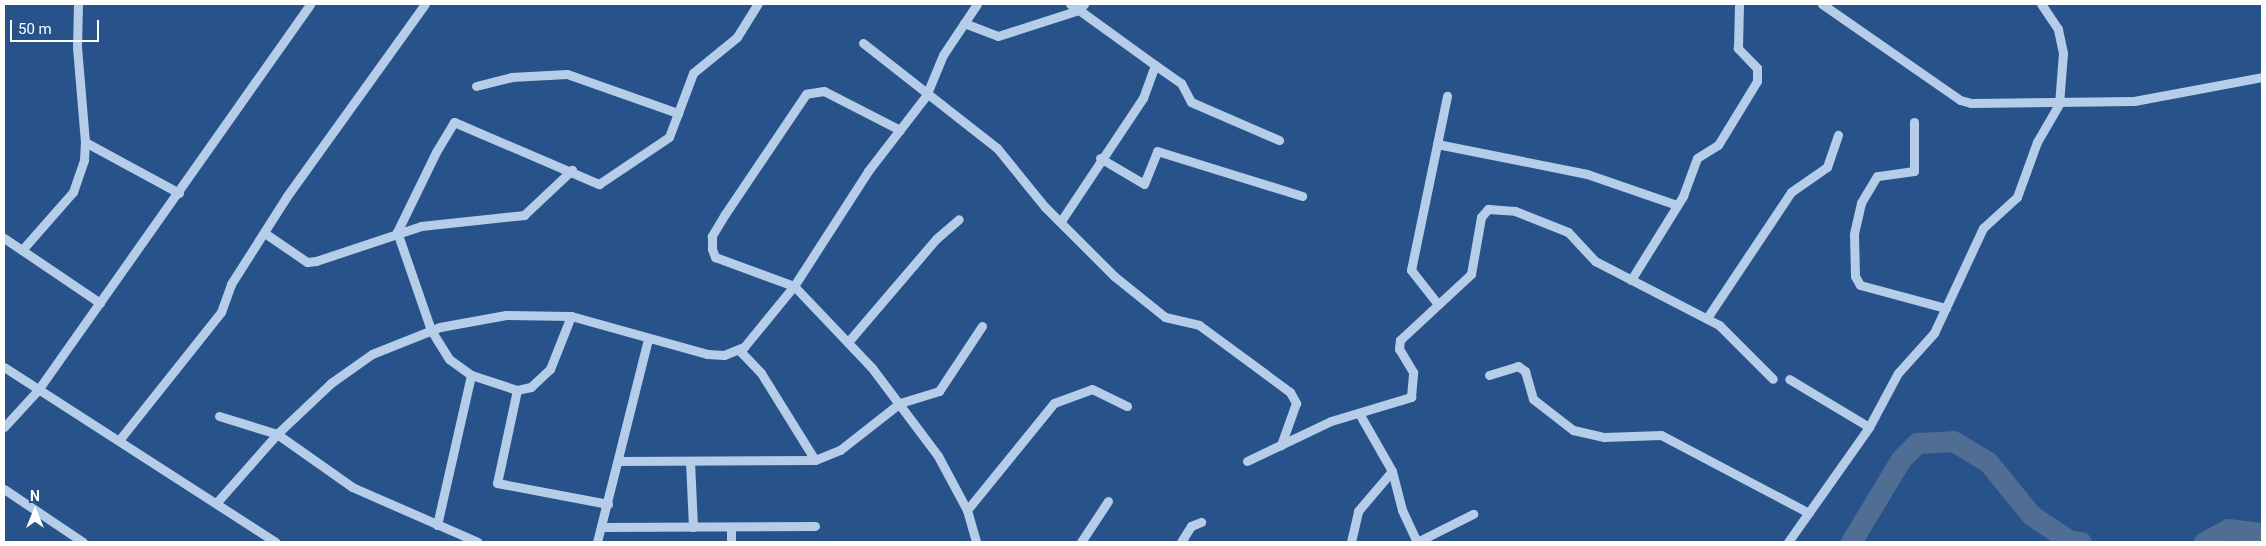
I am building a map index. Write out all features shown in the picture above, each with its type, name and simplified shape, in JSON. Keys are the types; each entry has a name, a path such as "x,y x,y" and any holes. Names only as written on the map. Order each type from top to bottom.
{"street":[{"path":"22,250 72,192 84,160 85,142 77,47 78,4"},
{"path":"4,428 38,390 179,193 310,4"},
{"path":"120,440 221,312 230,284 266,234 287,196 426,4"},
{"path":"571,316 542,381 517,390 472,375 449,359 431,330 397,232 454,122 572,170 599,184 669,137 693,73 736,37 758,4"},
{"path":"218,501 308,402 372,354 431,330 506,315 571,316 707,354 739,350 794,286 900,130 926,96 942,55 977,4"},
{"path":"1070,4 1082,7 1155,65 1181,83 1191,102 1279,140"},
{"path":"1631,280 1677,205 1696,158 1718,145 1757,81 1757,68 1738,48 1739,4"},
{"path":"1822,4 1960,100 2059,104 2134,101 2262,77"},
{"path":"1788,542 1869,427 1898,373 1934,333 1983,228 2017,197 2037,142 2059,104 2063,53 2058,29 2040,4"},
{"path":"964,23 998,36 1082,7"},
{"path":"863,42 926,96 997,148 1061,221 1114,276 1165,317 1199,325 1290,392 1296,402 1281,445"},
{"path":"1061,221 1100,158 1142,98 1155,65"},
{"path":"476,86 567,74 678,113"},
{"path":"900,130 824,91 800,98 712,236 712,250 715,257 794,286 848,342 900,402 938,456 968,510 976,542"},
{"path":"1437,303 1411,270 1447,96"},
{"path":"1914,122 1914,171 1877,176 1861,203 1854,234 1855,276 1860,285 1946,308"},
{"path":"1708,318 1791,192 1827,167 1838,135"},
{"path":"85,142 179,193"},
{"path":"1437,144 1587,174 1677,205"},
{"path":"1100,158 1144,184 1157,151 1302,196"},
{"path":"266,234 306,262 397,232 524,215 572,170"},
{"path":"1247,460 1331,421 1404,402 1415,392 1413,372 1399,349 1400,340 1437,303 1471,274 1481,217 1488,209 1515,211 1568,232 1595,261 1708,318 1773,379"},
{"path":"848,342 936,239 959,219"},
{"path":"4,238 100,303"},
{"path":"618,461 815,460 840,450 900,402 939,391 982,326"},
{"path":"597,542 603,527 648,339"},
{"path":"739,350 761,374 815,460"},
{"path":"1489,375 1518,366 1525,370 1533,399 1573,430 1604,437 1661,435 1809,513"},
{"path":"4,367 218,501 276,542"},
{"path":"438,525 472,375"},
{"path":"1789,379 1869,427"},
{"path":"968,510 1054,403 1092,389 1127,406"},
{"path":"517,390 497,483 608,504"},
{"path":"1360,415 1392,471 1402,510 1417,542 1472,514"},
{"path":"219,416 277,434 337,478 478,542"},
{"path":"690,460 693,527"},
{"path":"1351,542 1358,511 1392,471"},
{"path":"4,489 83,542"},
{"path":"1081,542 1108,501"},
{"path":"1181,542 1191,526 1200,522"},
{"path":"603,527 815,526"},
{"path":"731,527 731,542"}],"waterway":[{"path":"1851,542 1901,459 1917,443 1953,441 1988,462 2031,515 2070,541 2081,542"},
{"path":"2204,542 2228,529 2262,533"}]}
